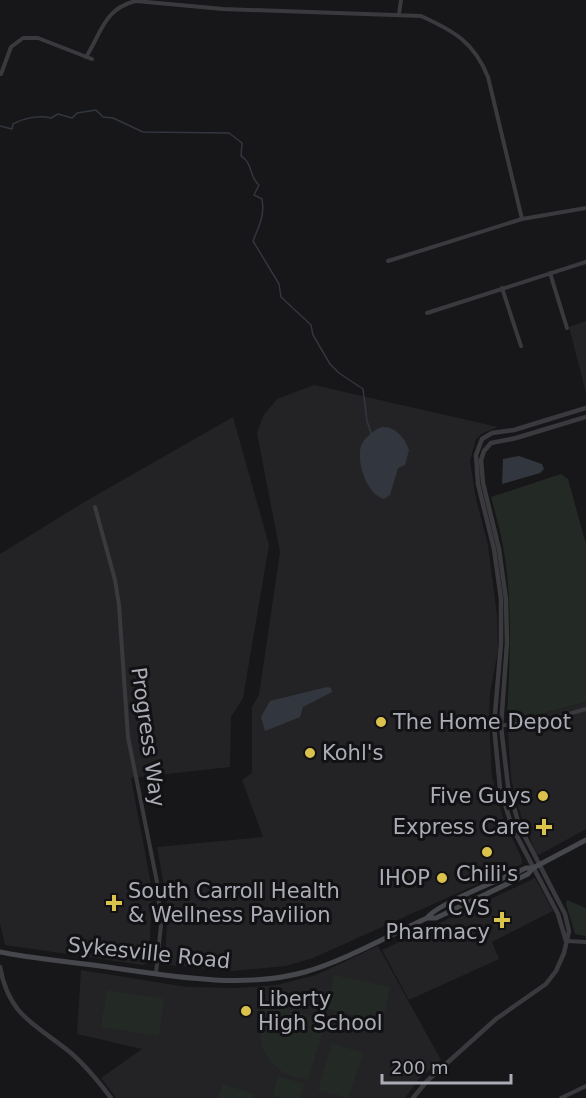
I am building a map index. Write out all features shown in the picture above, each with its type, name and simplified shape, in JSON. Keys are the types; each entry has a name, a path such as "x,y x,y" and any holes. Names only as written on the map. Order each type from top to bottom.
{"main road":[{"name":"Sykesville Road","path":"0,952 21,957 212,980 263,979 294,975 330,963 427,918 436,918 528,874 536,867 586,840"}],"street":[{"path":"399,14 401,0"},
{"path":"86,57 106,19 124,5 136,1 223,9 421,16 446,27 464,40 481,61 488,76 522,219"},
{"path":"1,74 11,47 23,38 38,38 92,59"},
{"path":"388,261 522,219 586,208"},
{"path":"427,313 586,262"},
{"path":"550,273 567,328"},
{"path":"502,288 521,346"},
{"path":"413,1098 427,1081 496,1019 546,984 560,963 569,931 560,903 512,827 498,777 494,726 501,643 501,599 496,562 480,498 477,449 487,436 586,408"},
{"path":"566,941 511,801 502,748 501,726 507,643 506,599 500,555 479,472 482,455 490,443 527,435 586,417"},
{"name":"Progress Way","path":"95,507 115,580 119,605 128,737 157,882 161,925 156,974"},
{"path":"494,726 542,722 586,709"},
{"path":"553,904 559,909 568,925"},
{"path":"566,941 586,942"},
{"path":"0,967 6,990 25,1019 72,1054 111,1098"},
{"path":"561,1098 586,1086"}],"shaded area":[{"path":"586,321 586,393 569,327"},
{"path":"314,385 498,427 483,433 476,439 470,461 476,499 488,545 497,615 498,650 490,693 489,720 492,777 504,821 522,859 522,864 313,958 286,966 231,971 169,965 165,958 168,908 157,847 263,837 242,780 252,773 252,707 259,695 280,552 257,433 263,416 277,399"},
{"path":"233,417 269,545 243,698 231,717 230,767 131,778 152,889 149,961 143,965 5,945 0,924 0,554 86,501"},
{"path":"382,427 391,428 399,434 409,450 405,465 398,468 390,495 384,499 368,485 360,460 364,440"},
{"path":"519,456 542,464 544,469 540,473 502,484 503,459"},
{"path":"561,474 568,479 586,544 586,702 537,715 507,716 510,652 508,589 503,546 491,497"},
{"path":"327,687 331,688 332,692 303,707 300,717 265,731 261,717 270,701"},
{"path":"586,702 586,829 539,855 536,853 521,816 511,778 507,716 537,715"},
{"path":"535,878 553,911 492,942 499,959 409,1000 382,950"},
{"path":"567,900 586,908 586,936 575,934 566,904"},
{"name":"Liberty High School","path":"378,946 441,1060 419,1079 405,1098 116,1098 101,1078 142,1049 77,1034 81,970 187,987 238,988 277,985 316,975"},
{"path":"334,975 390,987 383,1021 327,1009"},
{"path":"107,990 164,999 159,1036 101,1027"},
{"path":"266,1002 323,1020 325,1024 308,1080 285,1073 276,1067 264,1051 260,1032"},
{"path":"332,1043 363,1053 348,1098 318,1090"},
{"path":"278,1076 304,1084 300,1098 281,1098 273,1095"},
{"path":"223,1084 254,1094 253,1098 218,1098"}],"waterway":[{"path":"0,126 12,129 13,124 27,119 51,118 58,114 72,118 77,113 96,110 103,117 113,118 143,132 229,133 242,143 241,156 247,162 259,185 254,195 262,199 263,205 261,220 253,241 279,284 281,297 311,325 313,335 330,364 363,389 371,433"}],"place":[{"name":"The Home Depot","path":"381,722"},
{"name":"Kohl's","path":"310,753"},
{"name":"Five Guys","path":"543,796"},
{"name":"Express Care","path":"544,827"},
{"name":"Chili's","path":"487,852"},
{"name":"IHOP","path":"442,878"},
{"name":"South Carroll Health & Wellness Pavilion","path":"114,903"},
{"name":"CVS Pharmacy","path":"502,920"},
{"name":"Liberty High School","path":"246,1011"}]}
